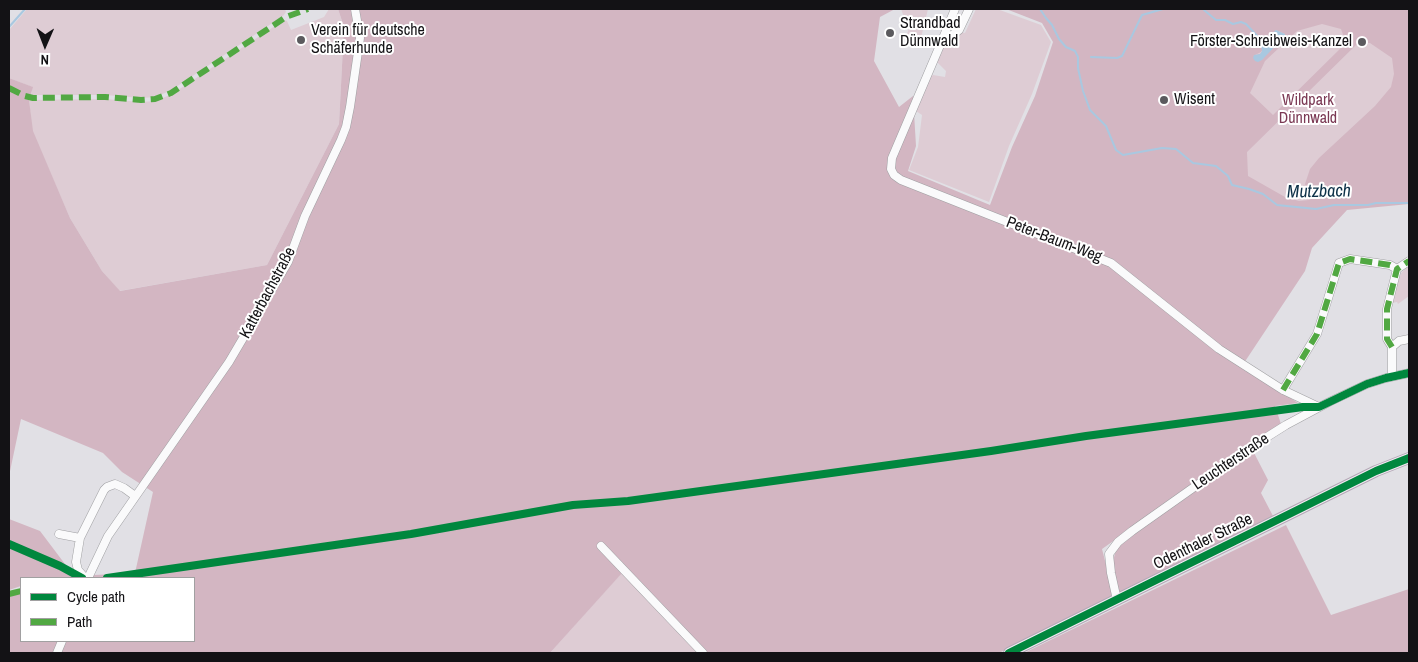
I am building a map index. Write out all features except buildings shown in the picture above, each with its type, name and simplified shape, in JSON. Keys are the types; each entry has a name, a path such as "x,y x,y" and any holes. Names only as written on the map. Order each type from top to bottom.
{"main road":[{"name":"Odenthaler Straße","path":"1010,653 1376,471 1409,458"}],"street":[{"name":"Katterbachstraße","path":"87,577 108,536 229,362 288,262 305,216 346,127 360,38 355,9"},
{"name":"Peter-Baum-Weg","path":"955,9 892,158 891,169 894,175 901,180 1111,263 1219,348 1283,390 1319,408"},
{"name":"Peter-Baum-Weg","path":"941,43 959,30 969,9"},
{"path":"1283,390 1317,334 1339,263 1350,259 1390,265 1397,269"},
{"path":"1392,376 1392,347 1387,339 1387,309 1397,269 1409,261"},
{"path":"1392,347 1399,341 1409,339"},
{"name":"Leuchterstraße","path":"1118,600 1109,562 1109,554 1118,542 1248,449 1319,408 1368,384 1392,376 1409,373"},
{"path":"85,577 78,570 76,562 80,538 107,487 115,484 135,496"},
{"path":"59,534 80,538"},
{"path":"601,546 703,653"}],"green space":[{"path":"27,9 285,9 286,12 283,16 170,91 155,97 141,98 105,95 31,95 32,87 9,78 9,30"},
{"path":"329,9 338,9 344,27 339,124 267,265 119,291 102,271 70,218 32,131 29,100 105,99 141,102 156,101 172,94 284,20 287,21 291,30 324,17"},
{"path":"901,9 928,9 920,42 914,39 914,36 907,34 911,23 905,20"},
{"path":"976,9 997,9 1041,25 1051,42 1032,94 1009,146 989,202 909,170 918,147 922,115 916,111 930,77 933,75 945,77 946,71 937,62 944,45 961,32 965,33"},
{"name":"Wildpark Dünnwald","path":"1049,9 1409,9 1409,203 1276,210"},
{"path":"1409,266 1409,296 1398,304 1397,302 1392,303 1399,277"},
{"path":"622,572 698,653 550,653"}],"shaded area":[{"path":"338,9 895,9 880,17 874,61 899,107 913,96 916,146 908,171 990,205 1012,147 1035,96 1053,42 1042,23 1006,9 1409,9 1409,204 1347,210 1312,248 1305,271 1242,366 1298,403 1275,406 1281,424 1102,549 1114,596 999,653 698,653 622,573 550,653 9,653 9,597 20,593 20,642 195,642 195,577 20,577 20,586 9,590 9,519 40,531 74,576 135,573 153,492 122,472 103,453 21,419 9,476 9,78 33,87 29,100 33,131 70,218 102,271 120,291 267,265 339,124 344,27","holes":["1322,24 1341,29 1346,43 1273,115 1250,93 1265,61 1297,31","1276,30 1285,34 1283,42 1278,43 1269,51 1253,56 1263,49 1261,44 1264,38","1367,43 1370,43 1392,58 1394,74 1391,87 1375,106 1319,158 1310,169 1305,184 1309,200 1299,201 1285,197 1248,176 1247,152 1357,44 1365,47"]},
{"path":"1252,449 1268,480 1261,493 1273,516 1119,594 1112,564 1117,547 1146,524"},
{"path":"1286,525 1331,615 1409,589 1409,653 1024,653"}],"water":[{"path":"1276,30 1285,34 1285,40 1278,43 1262,60 1255,61 1254,55 1260,54 1262,51 1261,44 1264,38"}],"waterway":[{"path":"9,27 25,9"},
{"name":"Mutzbach","path":"1040,9 1052,25 1059,39 1066,47 1075,51 1078,57 1078,68 1083,91 1090,110 1106,126 1116,150 1123,155 1162,148 1176,149 1193,163 1216,166 1228,176 1232,185 1263,194 1277,205 1316,209 1334,205 1409,203"},
{"path":"1091,57 1117,58 1122,56 1142,15 1163,9"},
{"path":"1204,10 1216,20 1225,20 1233,24 1241,22 1246,24 1262,41"}],"marked path":[{"path":"9,88 33,98 105,97 141,100 155,99 171,93 286,17 308,9"},
{"path":"1283,390 1317,334 1339,263 1350,259 1390,265 1397,269"},
{"path":"1392,347 1387,339 1387,309 1397,269 1409,261"},
{"path":"9,594 20,591"}],"cycle path":[{"path":"114,577 411,534 573,505 628,501 991,451 1086,436 1303,407 1319,407 1367,384 1409,373"},
{"path":"1009,653 1376,471 1409,458"},
{"path":"9,544 80,577"}],"place":[{"name":"Strandbad Dünnwald","path":"890,33"},
{"name":"Verein für deutsche Schäferhunde","path":"301,40"},
{"name":"Förster-Schreibweis-Kanzel","path":"1362,42"},
{"name":"Wisent","path":"1164,100"}]}
